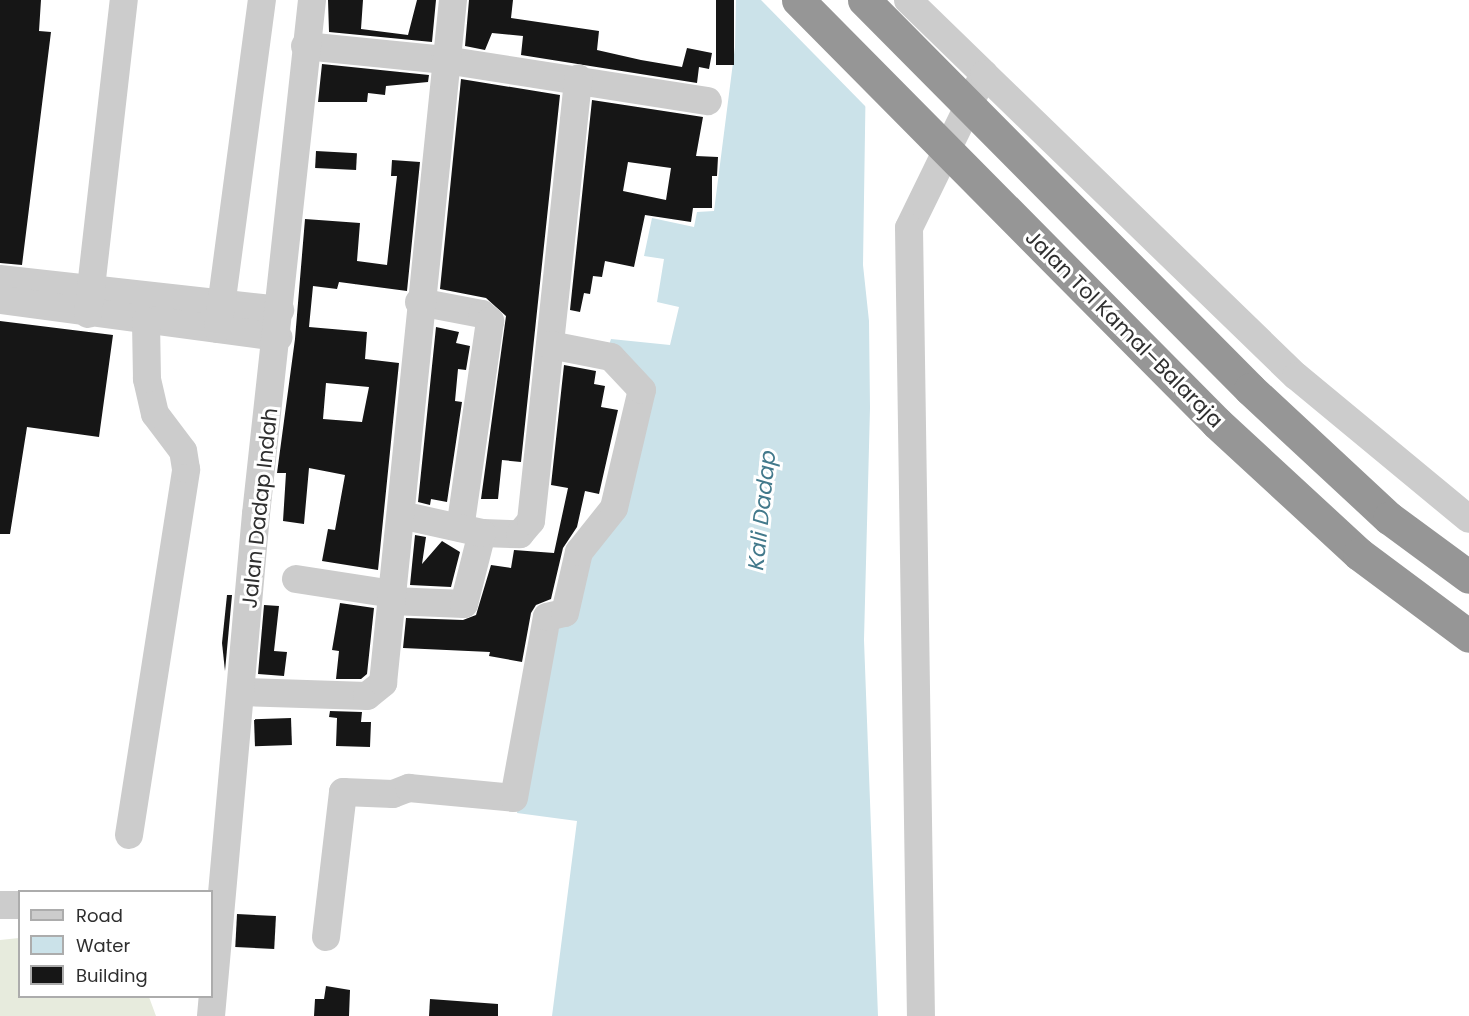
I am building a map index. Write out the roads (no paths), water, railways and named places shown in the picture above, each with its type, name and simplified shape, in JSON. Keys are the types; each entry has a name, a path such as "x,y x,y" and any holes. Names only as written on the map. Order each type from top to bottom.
{"highway":[{"name":"Jalan Tol Kamal–Balaraja","path":"798,0 1217,423 1359,554 1469,636"},
{"path":"864,0 1250,389 1389,518 1469,577"}],"street":[{"path":"88,303 124,0"},
{"path":"219,316 262,0"},
{"name":"Jalan Dadap Indah","path":"213,960 215,905 242,692 256,514 279,324 305,46 312,0"},
{"path":"242,692 372,695 383,683 401,515 419,302 453,0"},
{"path":"908,0 1296,376 1469,519"},
{"path":"305,46 445,60 578,78 708,101"},
{"path":"921,1016 909,228 984,74"},
{"path":"401,515 471,530 520,534 531,521 578,78"},
{"path":"0,279 146,321 219,316"},
{"path":"0,300 88,303 279,324"},
{"path":"296,579 392,597 464,604 490,321 482,314 419,302"},
{"path":"129,836 186,469 183,451 155,414 147,379 146,321"},
{"path":"326,937 343,792 393,794 409,788 514,798 547,617 565,613 579,552 614,508 642,390 611,357 550,345"},
{"path":"0,905 18,905"},
{"name":"Jalan Dadap Indah","path":"211,1016 212,998"}],"water":[{"name":"Kali Dadap","path":"736,0 867,0 863,265 869,321 870,408 864,640 878,1016 552,1016 577,821 517,813 540,678 649,392 607,351 611,339 670,345 679,307 657,302 664,259 644,256 652,218 694,227 697,212 714,211 735,47"}]}
